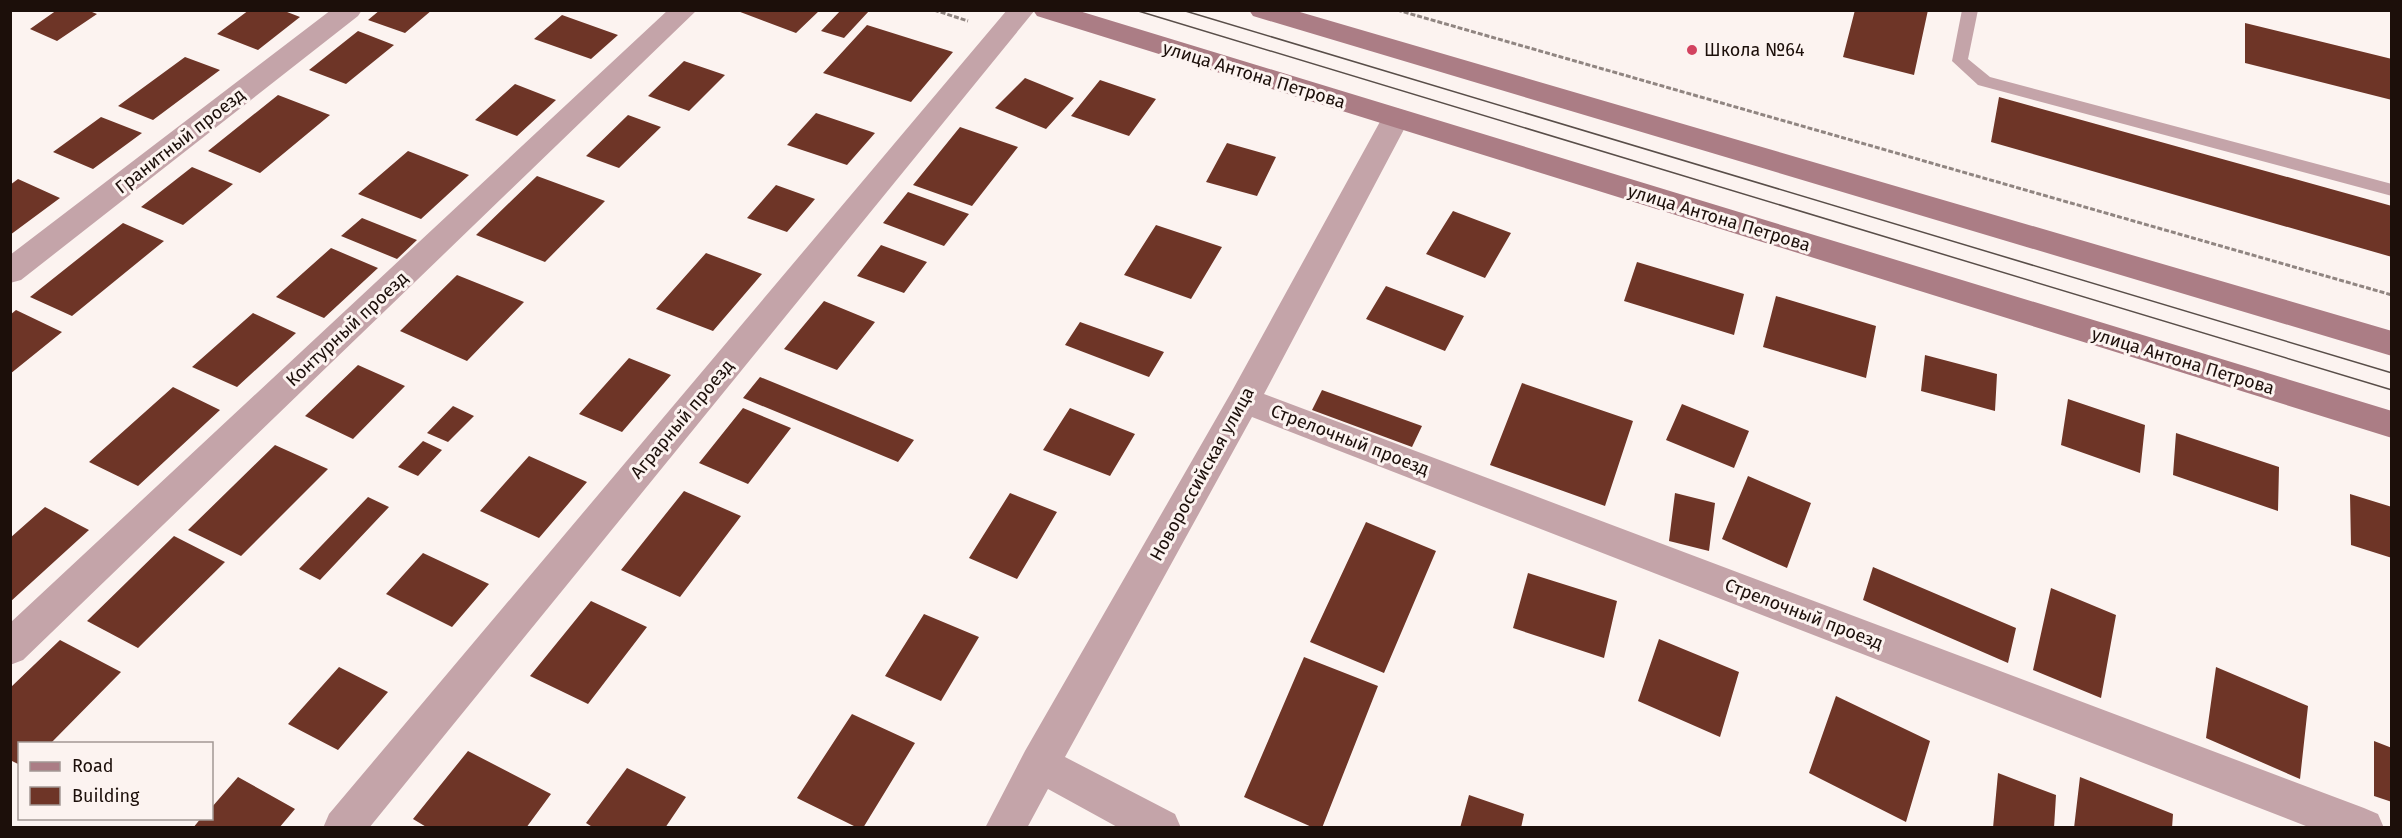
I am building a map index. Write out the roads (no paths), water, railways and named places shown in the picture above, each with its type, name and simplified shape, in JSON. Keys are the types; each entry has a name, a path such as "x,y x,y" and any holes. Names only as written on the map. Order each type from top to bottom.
{"main road":[{"name":"улица Антона Петрова","path":"1046,10 2391,425"},
{"path":"1262,10 2391,344"}],"street":[{"name":"Гранитный проезд","path":"10,272 349,10"},
{"name":"Контурный проезд","path":"10,648 684,10"},
{"name":"Аграрный проезд","path":"343,828 1022,10"},
{"name":"Новороссийская улица","path":"1005,828 1244,400 1396,118"},
{"name":"Стрелочный проезд","path":"1244,400 2364,828"},
{"path":"1039,764 1161,828"}],"lane":[{"path":"1970,10 1960,62 1984,81 2391,190"}],"tram line":[{"path":"1135,10 2392,390"},
{"path":"1182,10 2392,373"}],"place":[{"name":"Школа №64","path":"1692,50"}]}
